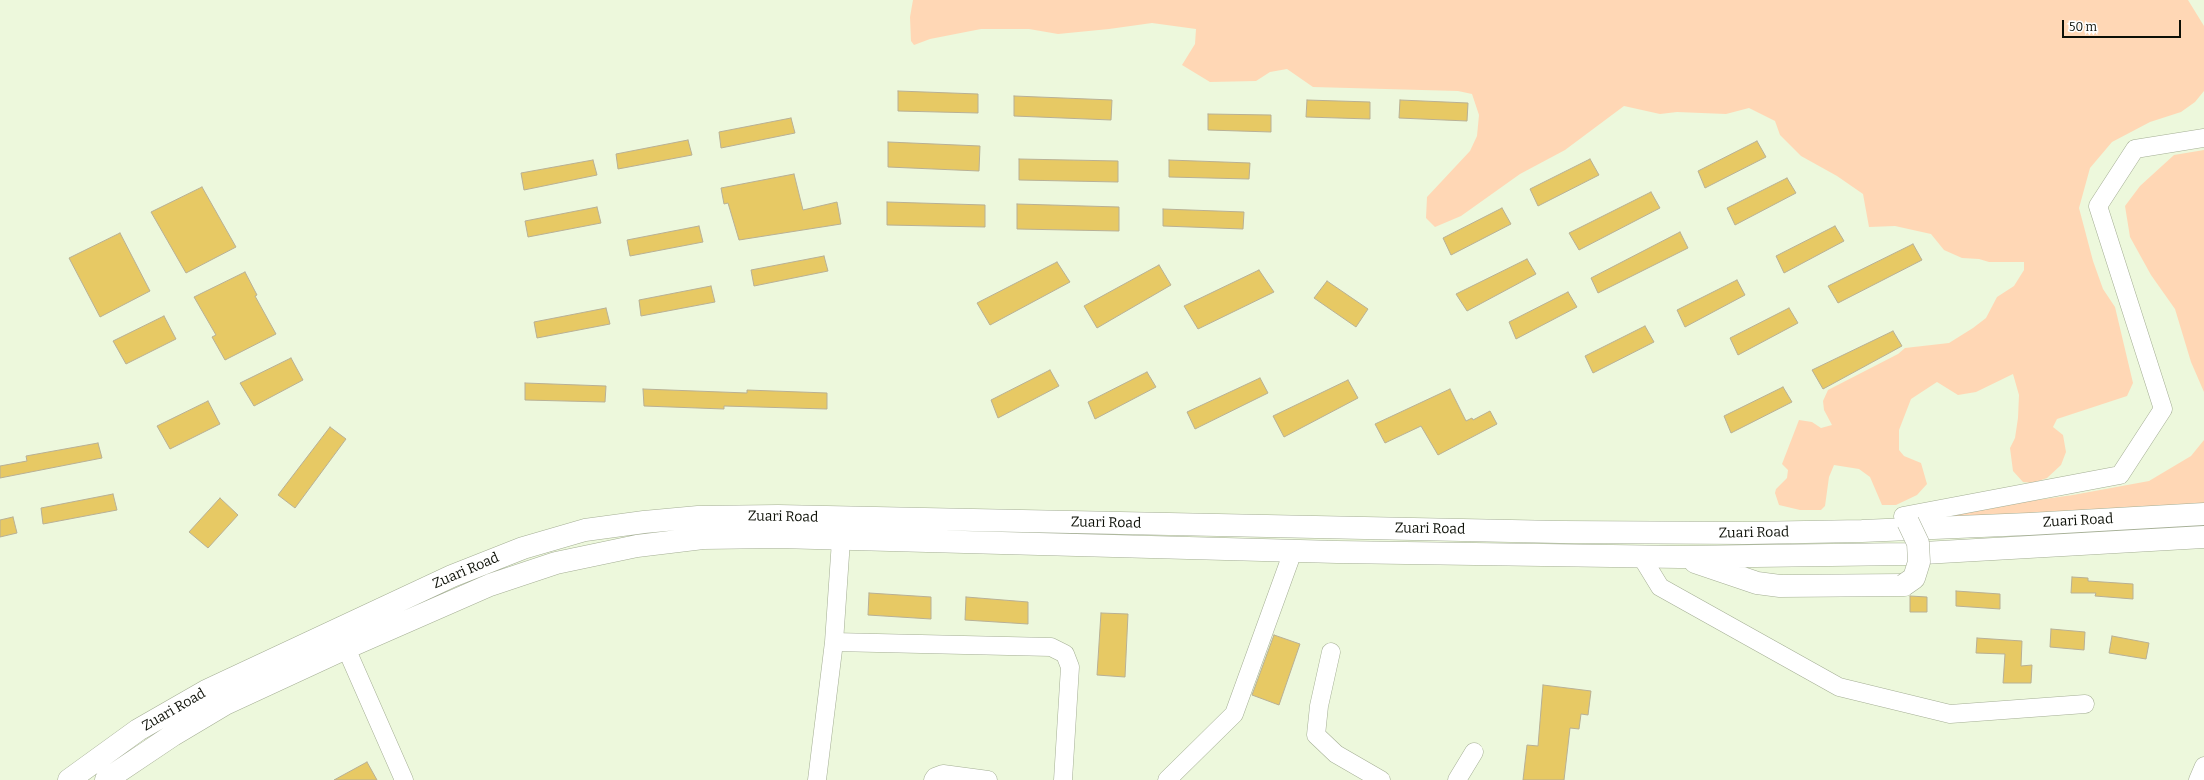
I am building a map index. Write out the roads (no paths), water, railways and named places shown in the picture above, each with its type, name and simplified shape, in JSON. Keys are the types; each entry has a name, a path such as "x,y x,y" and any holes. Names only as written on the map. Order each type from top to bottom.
{"highway":[{"name":"Zuari Road","path":"106,780 173,735 226,704 346,648 490,585 556,563 637,546 703,538 842,528 1680,533 1862,531 2204,514"},
{"name":"Zuari Road","path":"69,780 138,730 206,691 452,576 523,548 585,530 644,522 698,516 842,528 1293,551 1680,557 1906,554 2204,537"},
{"path":"1680,533 1695,524 1707,521 1905,519 1918,543 1919,562 1914,578 1904,585 1780,586 1757,583 1680,557"}],"street":[{"path":"1905,519 2120,475 2163,409 2098,206 2135,149 2204,138"},
{"path":"817,780 834,642 842,528"},
{"path":"1168,780 1234,714 1293,551"},
{"path":"1641,556 1660,587 1838,687 1950,714 2085,704"},
{"path":"834,642 1051,647 1065,654 1070,666 1063,780"},
{"path":"346,648 404,780"},
{"path":"1331,652 1319,706 1316,735 1336,754 1381,780"},
{"path":"1457,780 1474,752"},
{"path":"2198,780 2204,766"},
{"path":"933,780 935,777 943,774 988,780"}]}
